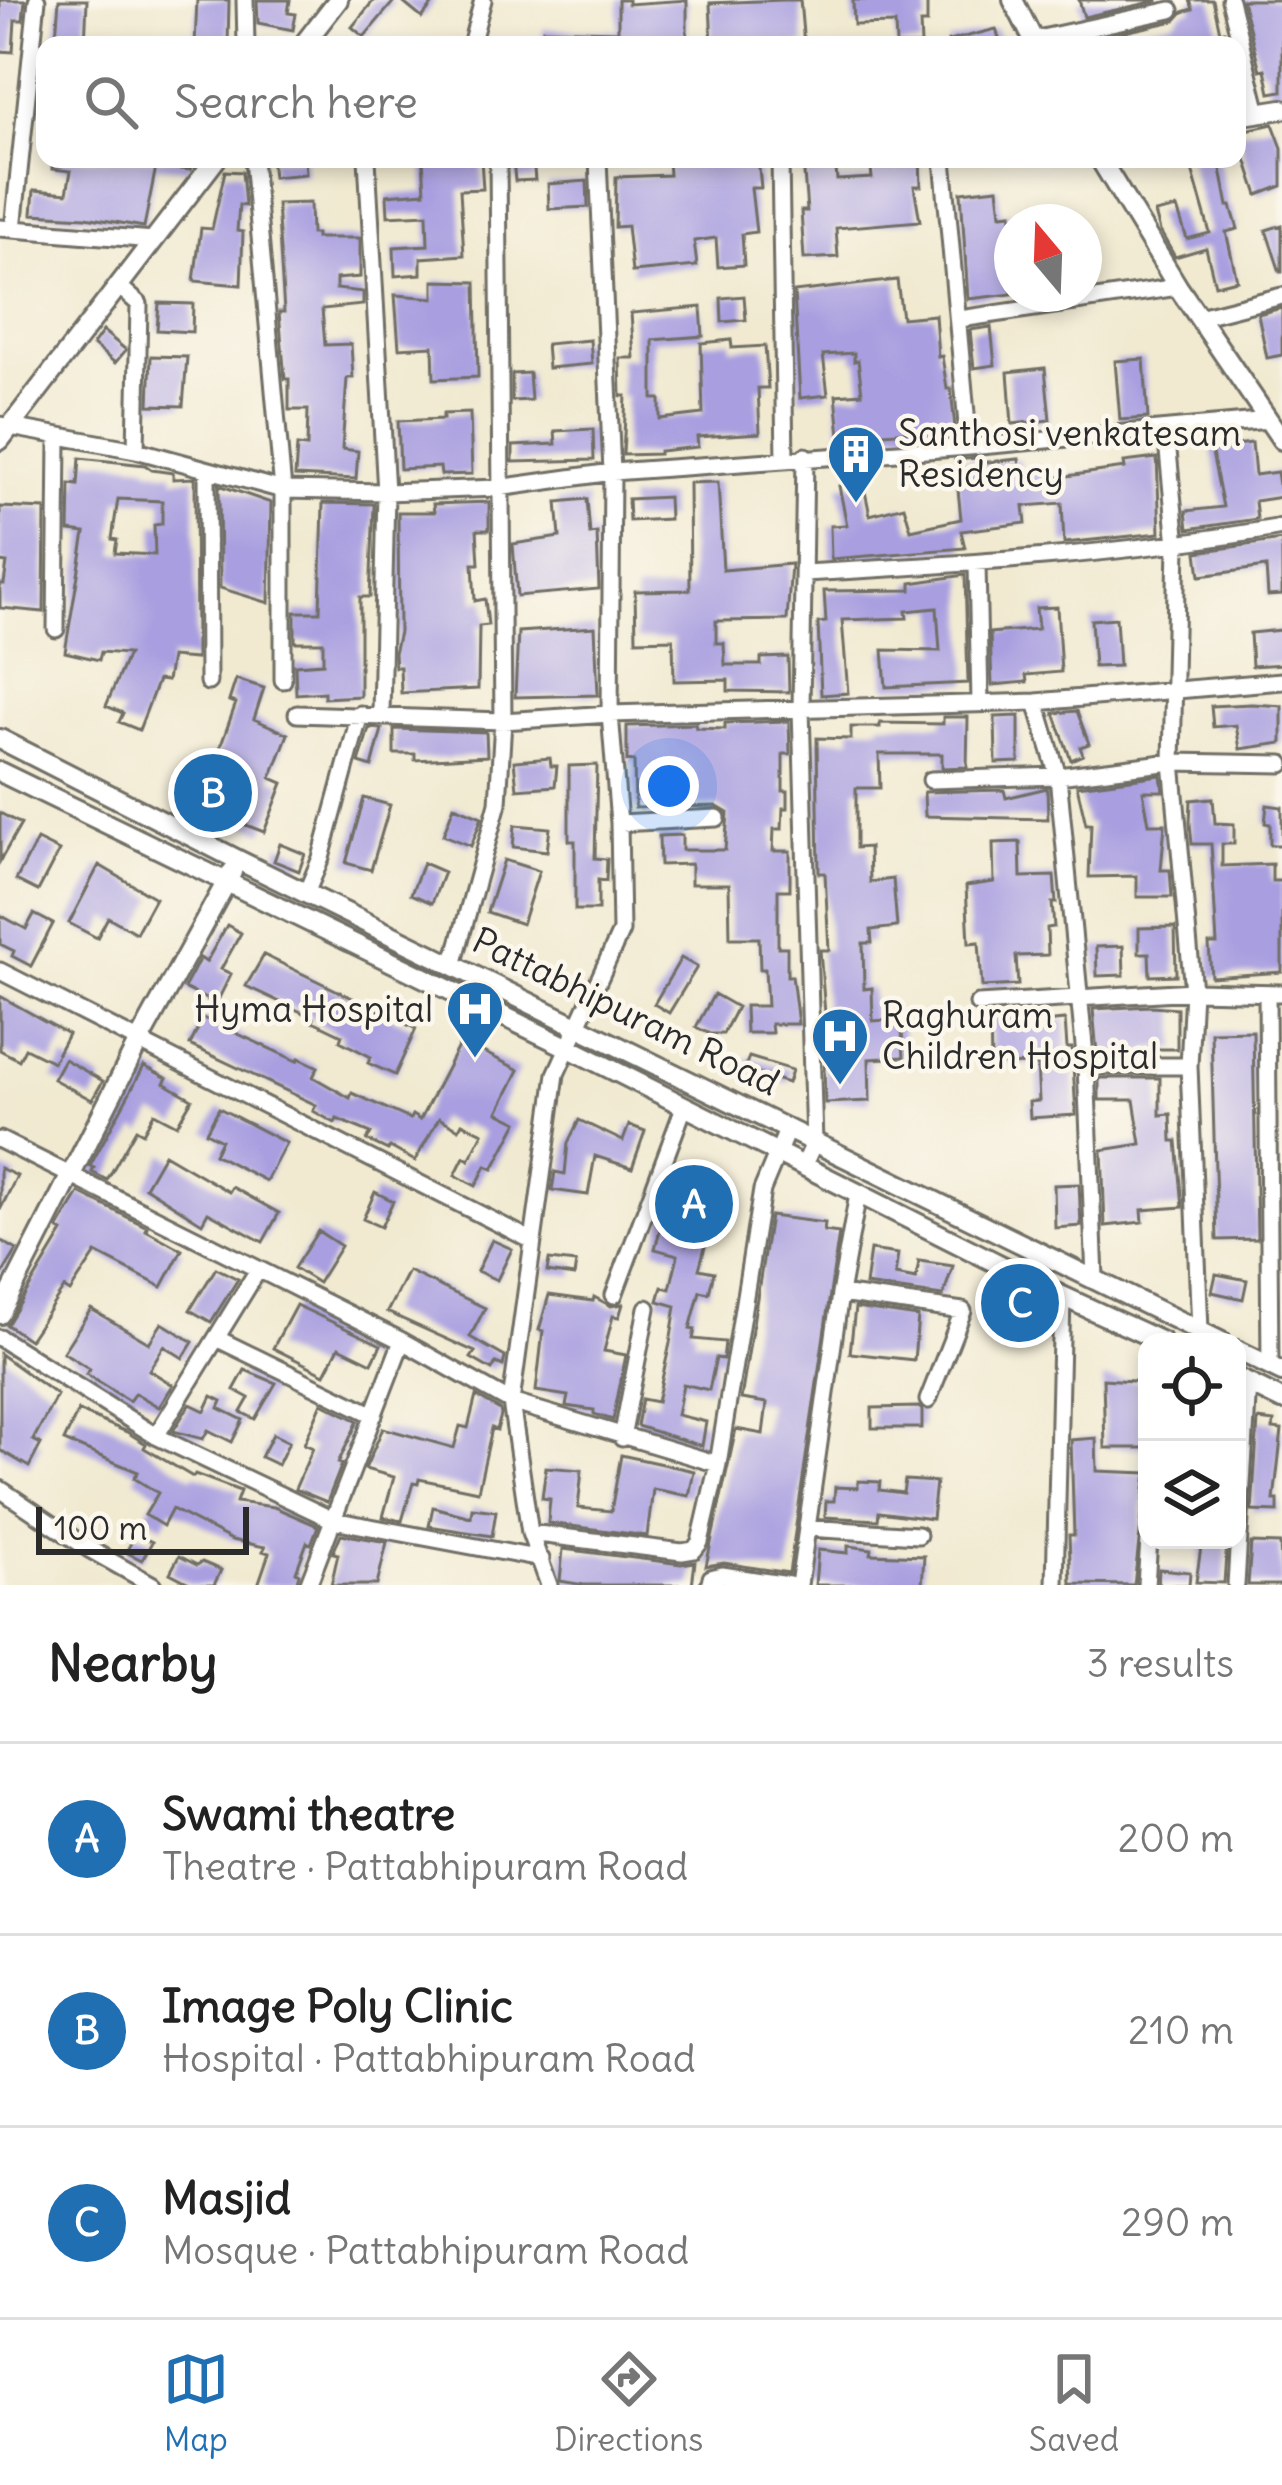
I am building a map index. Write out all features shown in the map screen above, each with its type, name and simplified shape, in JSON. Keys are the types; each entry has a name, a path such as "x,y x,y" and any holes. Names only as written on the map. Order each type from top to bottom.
{"street":[{"path":"37,0 6,228 154,240"},
{"path":"245,0 246,36"},
{"path":"310,36 338,0"},
{"path":"473,36 483,0"},
{"path":"1013,0 1032,36"},
{"path":"1230,0 1239,36"},
{"path":"1060,36 1171,10"},
{"path":"1246,64 1258,112"},
{"path":"1246,114 1282,109"},
{"path":"3,431 209,168"},
{"path":"254,168 283,490 283,680"},
{"path":"368,168 386,492 381,714"},
{"path":"454,962 498,803 503,721 498,168"},
{"path":"549,1585 530,1533 511,1402 556,1074 621,931 610,714 612,472 598,168"},
{"path":"780,168 785,459"},
{"path":"944,168 969,447"},
{"path":"1105,168 1178,287 1282,440"},
{"path":"120,287 140,304 136,450"},
{"path":"960,319 1178,287"},
{"path":"1199,317 1282,296"},
{"path":"3,431 136,450 283,490 386,492 498,488 612,472 1269,420"},
{"path":"1166,430 1178,545 1172,762 1193,992 1190,1066 1200,1330"},
{"path":"56,629 58,439"},
{"path":"802,1167 814,1143 801,709 805,456"},
{"path":"207,471 208,682"},
{"path":"804,573 977,564 1178,545 1282,527"},
{"path":"977,564 980,703"},
{"path":"297,714 503,721 1036,702 1282,681"},
{"path":"1036,702 1058,776 1080,998 1095,1278"},
{"path":"307,891 321,858 360,714"},
{"name":"Pattabhipuram Road","path":"0,739 1206,1333"},
{"path":"931,781 1058,776 1172,762 1282,764"},
{"name":"Pattabhipuram Road","path":"0,772 1142,1333"},
{"path":"619,823 717,818"},
{"path":"0,1314 138,1043 238,860"},
{"path":"0,971 533,1241"},
{"path":"978,1004 1193,992 1274,993 1276,1369 1246,1354"},
{"path":"1085,1066 1190,1066"},
{"path":"614,1295 684,1107"},
{"path":"530,1533 694,1550 700,1543 718,1464 762,1190 788,1128"},
{"path":"0,1140 402,1341 511,1402 718,1464"},
{"path":"800,1585 858,1194"},
{"path":"156,1436 258,1270"},
{"path":"840,1294 963,1311 928,1400"},
{"path":"1055,1585 1062,1296"},
{"path":"622,1438 647,1308"},
{"path":"0,1338 156,1436 333,1520 541,1558"},
{"path":"216,1338 374,1415"},
{"path":"308,1585 402,1341"},
{"path":"1246,1383 1282,1400"},
{"path":"0,1490 88,1549 153,1585"},
{"path":"807,1528 918,1535"},
{"path":"1146,1585 1148,1549"},
{"path":"1236,1585 1238,1549"},
{"path":"710,1585 711,1578 722,1575 789,1585"}],"building":[{"path":"0,0 25,0 23,20 15,20 13,52 0,51"},
{"path":"59,0 87,0 85,36 56,36"},
{"path":"197,0 229,0 228,36 195,36"},
{"path":"257,0 290,0 288,13 296,14 293,30 258,23"},
{"path":"374,0 395,0 365,36 352,27"},
{"path":"400,0 436,0 422,18"},
{"path":"618,0 628,0 628,4 687,0 687,36 543,36 543,29 618,31"},
{"path":"800,0 803,36 712,36 710,3"},
{"path":"853,0 927,0 927,23 920,23 921,36 896,36 895,24 854,25"},
{"path":"1079,0 1157,0 1157,1 1084,17"},
{"path":"1190,0 1213,0 1225,36 1107,36 1175,21 1193,9"},
{"path":"1242,0 1282,0 1282,91 1270,93"},
{"path":"996,29 998,36 968,36"},
{"path":"1273,124 1282,148 1282,186 1258,195 1246,159 1246,130"},
{"path":"156,168 144,227 32,214 34,190 67,193 71,171 52,169"},
{"path":"272,168 306,168 306,174 273,177"},
{"path":"424,168 482,168 483,189 460,190 464,255 421,258 421,274 395,276 394,247 428,245 427,214 388,216 387,195 425,192"},
{"path":"514,168 534,168 535,180 515,181"},
{"path":"669,168 759,168 761,188 751,188 756,232 742,234 744,265 718,267 716,238 694,241 697,266 632,272 627,226 615,227 616,177 669,175"},
{"path":"804,168 836,168 837,180 872,178 871,168 920,168 921,186 914,186 920,221 836,228 838,257 804,259 801,211 807,211"},
{"path":"1192,168 1221,168 1238,229 1226,232 1237,280 1215,285 1206,248 1175,257 1155,213 1177,208 1187,239 1210,233"},
{"path":"225,171 242,172 245,206 239,205 237,231 243,232 241,285 194,281 201,228 212,229"},
{"path":"587,181 588,207 549,209 548,184"},
{"path":"998,188 994,296 968,299 961,192"},
{"path":"310,203 311,234 316,238 360,238 360,277 336,279 336,289 363,292 363,305 322,309 325,345 351,344 353,378 347,378 342,449 358,451 356,479 295,476 297,446 307,447 308,410 289,410 279,312 284,312 277,204"},
{"path":"1282,225 1282,272 1280,272 1266,230"},
{"path":"897,280 902,318 935,315 938,357 942,356 947,389 951,389 955,428 840,436 836,395 862,393 858,360 854,361 854,353 823,355 828,395 800,398 794,292"},
{"path":"434,281 476,282 478,377 434,379 433,346 399,348 395,295 434,298"},
{"path":"744,296 746,320 722,322 721,298"},
{"path":"159,303 193,304 192,332 157,330"},
{"path":"701,307 703,336 653,340 653,399 660,399 660,419 703,414 701,343 731,340 732,348 765,346 768,388 758,388 760,433 697,437 698,447 623,455 626,396 621,396 620,358 634,358 631,313"},
{"path":"1282,308 1282,355 1267,358 1258,314"},
{"path":"991,327 995,365 974,368 970,330"},
{"path":"103,331 126,350 115,363 93,345"},
{"path":"590,340 592,364 548,368 546,344"},
{"path":"151,356 187,357 183,406 149,405"},
{"path":"1144,359 1148,418 1120,420 1115,361"},
{"path":"1045,368 1050,420 1012,424 1008,372"},
{"path":"529,373 531,400 512,401 512,374"},
{"path":"470,413 472,474 441,475 440,467 400,469 398,421"},
{"path":"593,429 594,460 513,462 513,446 556,444 555,431"},
{"path":"1252,443 1255,475 1277,472 1281,497 1255,501 1257,519 1188,529 1186,511 1223,507 1211,448"},
{"path":"80,458 145,465 173,473 173,479 195,478 196,659 171,657 167,681 158,680 139,730 119,722 123,713 106,706 128,654 101,652 99,660 65,652 85,533 69,531 70,484 78,485","holes":["118,499 162,501 162,524 154,525 155,555 115,553 117,540 112,539"]},
{"path":"977,458 978,463 1019,459 1021,474 1051,471 1052,478 1125,468 1124,462 1157,458 1160,533 1064,543 1062,503 1024,506 1026,523 961,531 965,548 831,559 830,526 847,525 839,486 863,482 870,515 904,506 911,530 961,519 955,460"},
{"path":"718,482 723,570 791,564 787,620 716,621 716,643 724,643 725,665 761,665 761,658 788,657 789,692 728,691 728,680 674,681 673,639 636,640 635,591 690,590 689,483"},
{"path":"219,485 271,503 269,603 220,588"},
{"path":"668,497 669,519 629,521 628,499"},
{"path":"587,499 590,534 597,533 599,589 517,596 513,544 560,537 557,502"},
{"path":"489,502 489,530 477,530 479,564 473,564 475,601 485,599 488,625 479,626 478,689 401,693 394,653 399,632 398,512 434,512 433,504"},
{"path":"323,503 374,504 370,597 360,597 360,696 296,694 295,665 323,663 323,642 295,642 295,612 320,612"},
{"path":"0,507 45,509 44,612 0,608 0,584 4,584 7,563 0,562"},
{"path":"1282,540 1282,595 1268,596 1266,567 1200,576 1197,552"},
{"path":"965,575 968,683 886,687 883,650 940,651 937,608 906,611 907,618 842,620 848,693 821,695 818,623 826,622 824,591 911,590 911,583"},
{"path":"1057,607 1061,672 992,685 990,633 1038,629 1036,608"},
{"path":"1116,618 1119,666 1094,667 1091,620"},
{"path":"595,627 598,695 515,697 518,632"},
{"path":"1282,630 1282,664 1252,666 1250,633"},
{"path":"236,679 264,688 254,719 288,734 271,778 283,783 264,832 199,807 236,703 229,701"},
{"path":"1211,706 1282,706 1282,743 1240,749 1236,725 1213,727"},
{"path":"1077,711 1089,744 1080,747 1083,755 1071,760 1054,713"},
{"path":"1019,716 1019,762 996,763 995,717"},
{"path":"943,717 968,717 967,767 942,768 942,754 879,754 880,788 856,788 856,848 869,847 870,882 893,879 897,927 871,930 872,943 863,943 864,989 872,988 873,1021 901,1019 904,1057 869,1059 870,1101 825,1103 824,1066 829,1065 820,950 829,950 825,873 819,873 817,738 851,739 851,727 880,727 880,723 943,724"},
{"path":"789,721 790,754 783,754 788,808 783,808 782,829 774,829 773,851 790,851 790,890 778,890 778,947 787,947 787,976 792,976 798,1024 771,1024 772,1033 746,1033 745,1006 767,1006 759,938 730,938 729,884 691,884 691,864 660,865 659,836 682,835 682,850 725,850 728,813 716,806 635,808 627,726 695,724 696,728 725,729 725,723"},
{"path":"369,728 382,729 372,767 359,763"},
{"path":"394,729 486,732 487,756 415,760 415,754 394,754"},
{"path":"550,758 551,766 557,766 555,786 517,789 514,761"},
{"path":"597,765 595,858 607,859 606,881 598,880 598,910 575,910 569,766"},
{"path":"1161,775 1163,791 1143,791 1149,824 1165,824 1161,870 1170,870 1172,897 1137,897 1137,876 1089,877 1091,824 1086,824 1077,786"},
{"path":"1047,788 1048,819 925,816 924,792 1004,790 1006,798"},
{"path":"364,798 390,805 371,870 346,863"},
{"path":"1213,798 1215,823 1234,824 1234,844 1222,844 1222,866 1272,864 1272,881 1282,881 1282,972 1211,977 1209,944 1217,944 1211,844 1192,844 1190,823 1191,800"},
{"path":"1267,805 1282,807 1282,845 1270,845"},
{"path":"454,806 482,817 471,846 443,835"},
{"path":"0,813 21,824 0,861"},
{"path":"515,825 550,828 547,851 513,847"},
{"path":"37,840 59,851 38,891 16,880"},
{"path":"1020,842 1021,877 1054,876 1056,903 1052,903 1054,927 1047,928 1048,955 1016,956 1018,985 982,987 979,942 969,943 966,886 994,882 993,843"},
{"path":"280,844 305,854 299,871 274,861"},
{"path":"504,860 539,871 522,924 487,912"},
{"path":"423,863 444,872 432,903 411,894"},
{"path":"99,865 155,898 136,933 108,917 97,938 69,923"},
{"path":"34,914 53,924 31,966 0,944 0,915 26,929"},
{"path":"227,925 241,933 221,969 231,974 216,1004 184,988 200,958 206,962"},
{"path":"1175,927 1176,975 1150,976 1149,953 1139,953 1139,928"},
{"path":"1123,946 1124,975 1097,976 1096,947"},
{"path":"264,955 416,1029 395,1075 368,1063 371,1057 340,1041 342,1035 314,1018 246,986"},
{"path":"681,958 697,967 669,1013 654,1004"},
{"path":"714,994 737,1007 723,1034 696,1027"},
{"path":"0,996 68,1034 53,1062 25,1048 19,1060 0,1050"},
{"path":"1177,1008 1177,1049 1097,1054 1093,1009"},
{"path":"990,1017 1022,1017 1022,1024 1065,1020 1067,1048 1072,1048 1076,1115 1030,1118 1029,1102 1039,1101 1037,1064 991,1065"},
{"path":"203,1018 318,1067 313,1077 350,1098 352,1093 420,1120 461,1041 519,1070 498,1112 518,1122 493,1169 486,1166 476,1186 455,1175 483,1133 462,1123 459,1129 439,1118 415,1161 388,1150 367,1140 371,1133 337,1119 335,1123 313,1111 316,1105 190,1045"},
{"path":"1253,1031 1257,1239 1217,1240 1211,1032"},
{"path":"749,1057 792,1070 788,1083 744,1069"},
{"path":"64,1059 103,1081 92,1100 53,1079"},
{"path":"144,1066 192,1099 177,1125 154,1113 143,1133 136,1129 107,1180 90,1166"},
{"path":"1099,1078 1160,1078 1160,1115 1171,1114 1183,1207 1142,1210 1143,1222 1105,1226 1102,1150 1141,1144 1134,1100 1099,1100"},
{"path":"219,1108 286,1143 266,1181 214,1154 221,1140 206,1132"},
{"path":"579,1120 623,1141 629,1125 645,1131 632,1168 595,1156 588,1195 552,1190 555,1172 565,1174 568,1143"},
{"path":"164,1154 229,1192 232,1187 279,1213 263,1242 208,1212 202,1223 145,1187"},
{"path":"0,1168 17,1176 0,1210"},
{"path":"675,1172 722,1184 699,1269 714,1272 709,1293 700,1291 690,1329 695,1330 693,1339 725,1342 723,1359 716,1358 709,1390 683,1384 677,1415 706,1422 702,1446 637,1426 642,1399 657,1402 676,1306 658,1301 662,1287 670,1289 678,1255 655,1249"},
{"path":"1079,1184 1081,1226 1055,1228 1054,1185"},
{"path":"375,1192 393,1201 381,1227 363,1219"},
{"path":"79,1193 182,1250 162,1287 96,1253 70,1292 64,1288 29,1340 7,1325 63,1232 58,1229"},
{"path":"770,1216 825,1223 824,1231 839,1233 789,1573 724,1563 706,1566 736,1429 763,1434 767,1403 741,1399"},
{"path":"318,1231 341,1246 318,1283 294,1268"},
{"path":"0,1240 17,1250 0,1278"},
{"path":"492,1240 512,1249 497,1280 477,1271"},
{"path":"870,1250 898,1254 895,1275 916,1279 919,1261 953,1266 943,1296 865,1285"},
{"path":"549,1260 576,1263 574,1276 547,1272"},
{"path":"216,1268 238,1279 211,1322 190,1310"},
{"path":"408,1271 485,1308 470,1337 505,1357 503,1366 496,1363 492,1370 471,1358 475,1352 387,1312"},
{"path":"1216,1274 1247,1280 1243,1299 1212,1292"},
{"path":"1027,1293 1035,1298 1042,1317 1003,1330 994,1305"},
{"path":"549,1295 623,1304 619,1317 613,1316 604,1351 626,1355 613,1420 594,1410 566,1406 568,1396 536,1391 543,1331 539,1330"},
{"path":"296,1305 381,1345 372,1363 339,1347 325,1374 273,1348"},
{"path":"855,1308 918,1317 914,1360 850,1353"},
{"path":"91,1309 149,1343 162,1323 193,1342 183,1358 164,1346 149,1370 173,1385 159,1407 135,1393 129,1401 86,1374 90,1369 63,1352"},
{"path":"0,1354 57,1395 33,1440 41,1444 29,1467 0,1450"},
{"path":"245,1370 276,1383 255,1419 241,1412 249,1398 234,1390"},
{"path":"1103,1379 1138,1381 1138,1448 1105,1448"},
{"path":"212,1396 222,1401 219,1408 243,1420 232,1442 208,1430 203,1439 173,1431 190,1404 205,1411"},
{"path":"476,1396 501,1415 497,1430 492,1428 478,1491 419,1479 418,1484 413,1483 402,1521 383,1517 394,1477 365,1469 383,1428 454,1448 460,1426 468,1428"},
{"path":"322,1403 358,1421 338,1463 342,1464 327,1502 295,1489 313,1448 304,1444"},
{"path":"919,1407 922,1428 872,1428 872,1408"},
{"path":"78,1411 127,1432 146,1444 144,1448 193,1477 240,1491 236,1502 274,1507 318,1526 311,1544 307,1542 296,1585 258,1585 269,1553 263,1551 265,1547 232,1540 172,1509 163,1526 145,1515 158,1493 134,1478 138,1472 64,1441"},
{"path":"1258,1420 1274,1422 1273,1429 1282,1430 1274,1500 1278,1500 1278,1512 1252,1511"},
{"path":"273,1434 289,1442 278,1465 261,1457"},
{"path":"1096,1438 1097,1471 1138,1473 1134,1585 1071,1584 1071,1440"},
{"path":"621,1455 694,1471 689,1496 653,1489 647,1536 548,1523 550,1499 542,1498 546,1467 582,1470 578,1508 611,1511"},
{"path":"905,1480 936,1482 932,1519 879,1512 878,1520 825,1517 826,1501 834,1501 835,1487 880,1482 879,1490 903,1493"},
{"path":"433,1507 471,1517 472,1508 496,1511 492,1536 429,1526"},
{"path":"136,1534 152,1542 142,1560 126,1552"},
{"path":"341,1534 387,1542 377,1585 331,1585 338,1554 333,1553"},
{"path":"1251,1543 1280,1544 1282,1585 1248,1585"},
{"path":"848,1546 872,1549 871,1554 924,1556 922,1585 815,1585 818,1550 848,1553"},
{"path":"563,1549 695,1562 692,1585 560,1581"},
{"path":"1201,1549 1226,1549 1224,1583 1196,1582"},
{"path":"179,1556 221,1570 214,1585 193,1585 170,1573"},
{"path":"1159,1569 1190,1572 1189,1585 1158,1585"}],"place":[{"name":"Santhosi venkatesam Residency","path":"856,505"},
{"name":"Image Poly Clinic","path":"213,793"},
{"name":"Hyma Hospital","path":"475,1060"},
{"name":"Raghuram Children Hospital","path":"840,1087"},
{"name":"Swami theatre","path":"694,1204"},
{"name":"Masjid","path":"1020,1303"}]}
